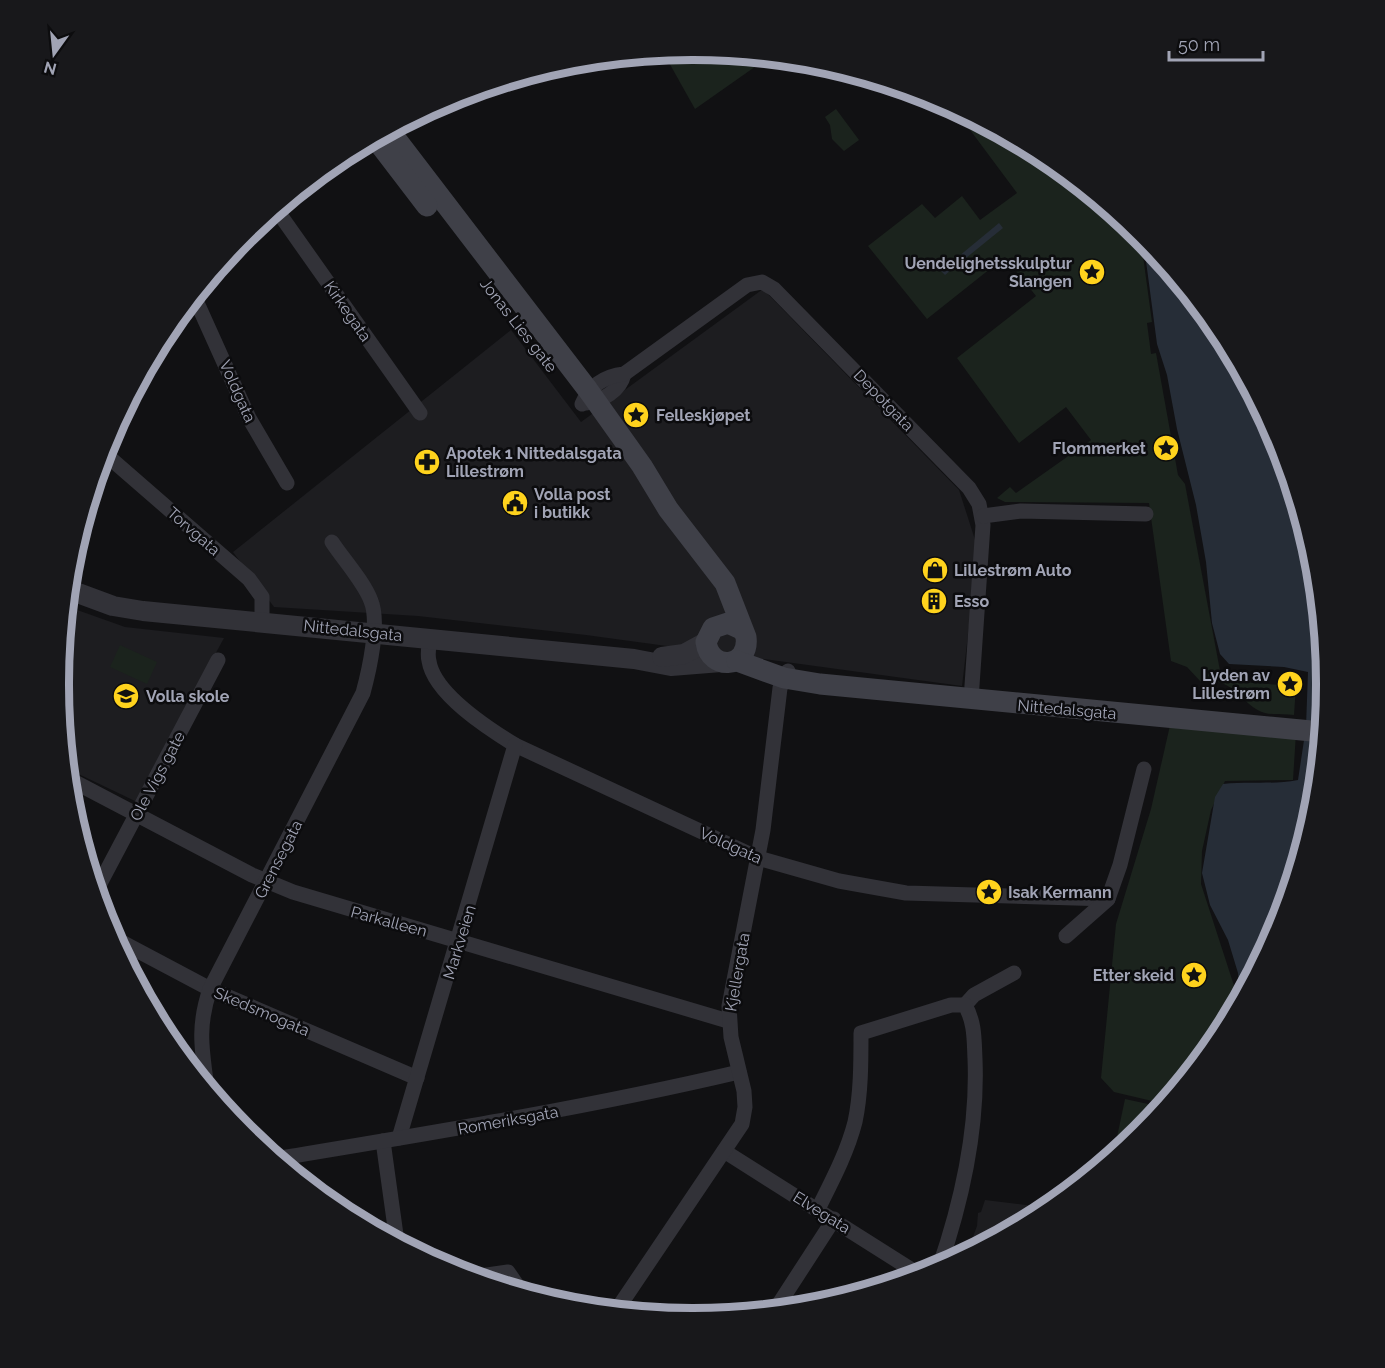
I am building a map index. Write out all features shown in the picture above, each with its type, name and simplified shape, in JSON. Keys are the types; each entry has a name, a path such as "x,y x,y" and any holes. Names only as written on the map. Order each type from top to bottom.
{"main road":[{"name":"Jonas Lies gate","path":"394,137 589,398 645,486 668,509 725,583 745,636"},
{"name":"Jonas Lies gate","path":"380,144 589,398"},
{"name":"Jonas Lies gate","path":"706,561 716,586 719,607 712,633"},
{"path":"734,624 745,636 745,652 729,662 710,655 712,633 734,624"},
{"name":"Nittedalsgata","path":"745,636 786,674"},
{"name":"Nittedalsgata","path":"729,662 786,674 812,683 1314,731"}],"street":[{"name":"Kirkegata","path":"281,215 420,413"},
{"name":"Depotgata","path":"589,398 616,388 622,383 624,374 747,285 762,282 781,296 969,488 983,516 982,560 971,700"},
{"name":"Voldgata","path":"197,304 249,418 287,483"},
{"name":"Torvgata","path":"111,459 249,579 262,597 262,622"},
{"path":"983,516 1021,511 1146,514"},
{"path":"332,542 371,601 372,639"},
{"name":"Nittedalsgata","path":"76,592 113,606 262,622 372,639 430,638 641,659 671,666 729,662"},
{"name":"Nittedalsgata","path":"641,659 684,654 712,633"},
{"name":"Voldgata","path":"430,638 428,661 440,683 487,728 515,745 758,858 882,891 1108,899"},
{"name":"Grensegata","path":"205,1074 200,1038 202,1013 210,989 363,693 368,675 372,639"},
{"name":"Ole Vigs gate","path":"101,882 218,660"},
{"name":"Kjellergata","path":"621,1304 742,1124 745,1107 728,1021 758,858 777,703 786,674"},
{"name":"Markveien","path":"399,1138 515,745"},
{"path":"1066,936 1108,899 1118,875 1144,769"},
{"name":"Parkalleen","path":"77,783 266,882 339,908 728,1021"},
{"name":"Skedsmogata","path":"126,944 210,989 417,1078"},
{"path":"818,1209 843,1159 855,1122 860,1081 861,1033 951,1005 965,1005 974,995 1014,973"},
{"path":"942,1256 965,1176 974,1113 973,1020 965,1005"},
{"name":"Romeriksgata","path":"286,1157 631,1098 739,1072"},
{"path":"383,1141 386,1180 395,1232"},
{"name":"Elvegata","path":"724,1151 910,1269"},
{"path":"780,1302 834,1219"},
{"path":"491,1274 508,1272 515,1282"}],"shaded area":[{"path":"668,61 760,64 695,109"},
{"path":"836,109 859,140 844,151 832,139 830,125 825,117"},
{"path":"964,122 1039,165 1072,189 1104,215 1142,252 1152,322 1147,323 1151,354 1156,353 1178,475 1185,484 1221,676 1252,683 1296,686 1294,715 1268,714 1257,710 1230,687 1212,681 1201,682 1187,667 1171,661 1149,503 1005,502 997,498 1010,487 1016,493 1091,440 1066,407 1019,443 957,358 1036,296 1005,257 927,319 868,246 922,204 935,218 962,196 980,220 1017,193"},
{"path":"999,223 1003,228 945,275 941,271"},
{"path":"1144,254 1188,304 1233,372 1252,408 1269,445 1295,522 1305,562 1311,603 1315,643 1315,725 1305,806 1283,885 1269,923 1239,985 1238,973 1228,940 1210,905 1202,873 1215,797 1223,784 1298,780 1306,727 1308,672 1284,667 1229,664 1220,654 1212,623 1206,562 1196,505 1177,429 1167,375 1157,344"},
{"path":"763,289 959,490 978,549 962,686 586,635 418,616 274,607 233,552 511,330 581,422"},
{"name":"Volla skole","path":"73,609 125,627 224,638 135,801 75,772 70,725 69,684"},
{"path":"120,645 157,662 147,684 110,667"},
{"path":"1171,721 1296,733 1293,780 1225,781 1211,810 1202,851 1201,884 1236,991 1188,1064 1156,1102 1114,1092 1101,1078 1116,924 1151,809"},
{"path":"1125,1099 1153,1105 1134,1125 1116,1142"},
{"path":"985,1200 1034,1206 971,1242 977,1226 978,1213 981,1212"}],"place":[{"name":"Uendelighetsskulptur Slangen","path":"1092,272"},
{"name":"Felleskjøpet","path":"636,415"},
{"name":"Flommerket","path":"1166,448"},
{"name":"Apotek 1 Nittedalsgata Lillestrøm","path":"427,462"},
{"name":"Volla post i butikk","path":"515,503"},
{"name":"Lillestrøm Auto","path":"935,570"},
{"name":"Esso","path":"934,601"},
{"name":"Lyden av Lillestrøm","path":"1290,684"},
{"name":"Volla skole","path":"126,696"},
{"name":"Isak Kermann","path":"989,892"},
{"name":"Etter skeid","path":"1194,975"}]}
